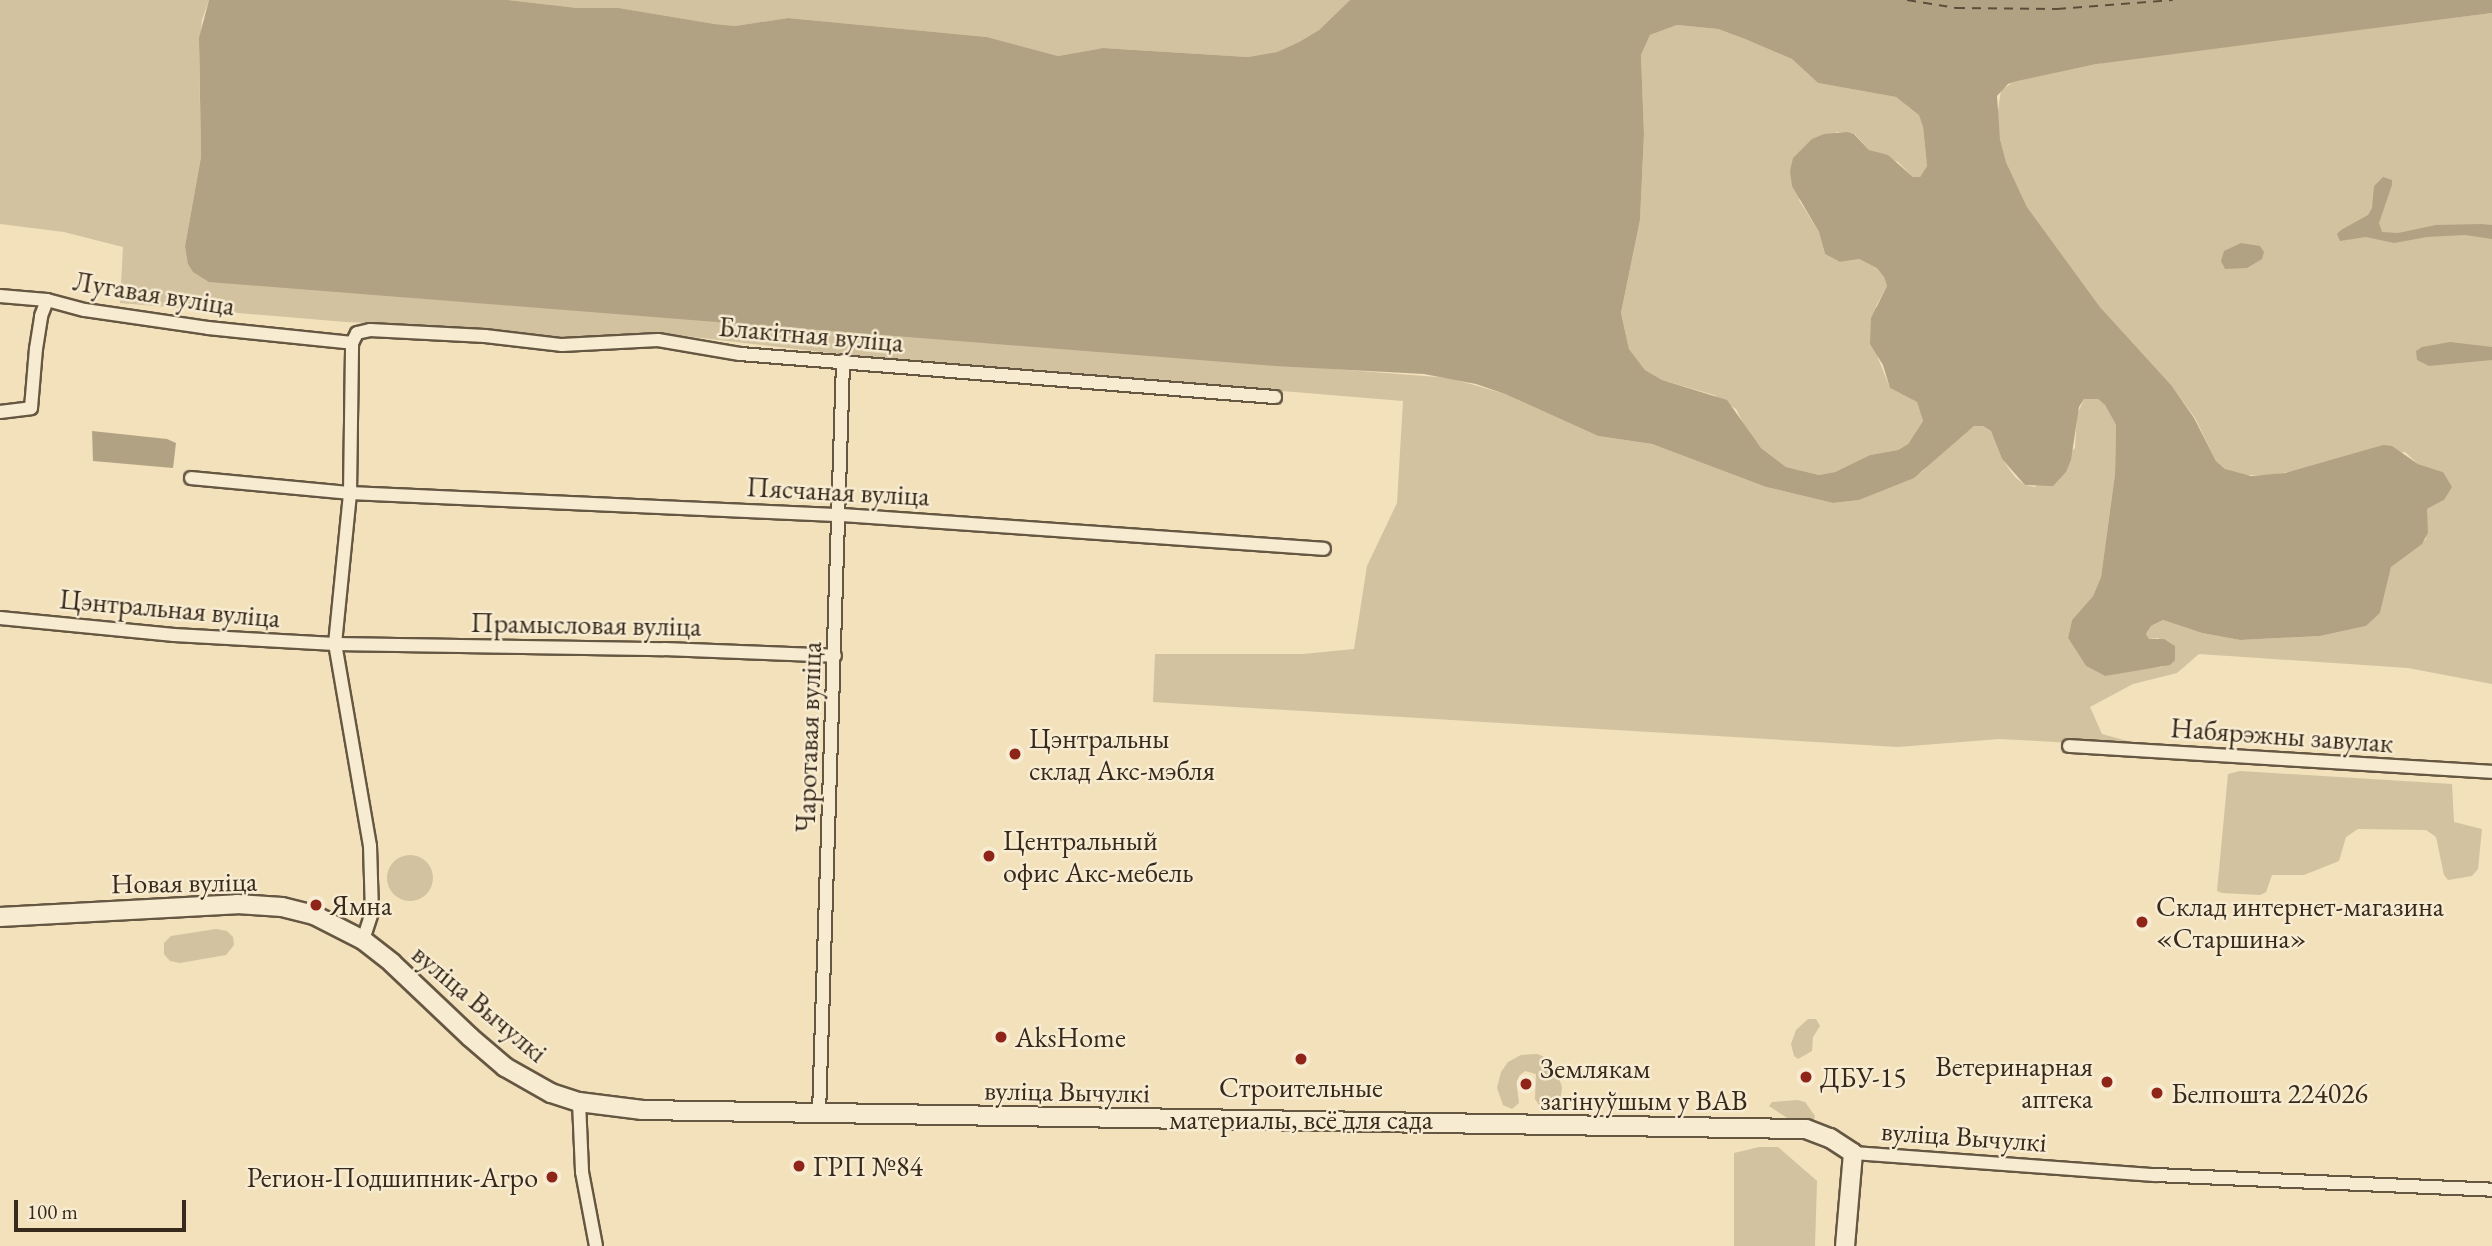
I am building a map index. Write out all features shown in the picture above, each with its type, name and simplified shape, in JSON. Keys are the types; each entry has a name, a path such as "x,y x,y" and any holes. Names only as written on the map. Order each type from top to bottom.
{"street":[{"path":"0,296 47,300"},
{"name":"Лугавая вуліца","path":"0,412 31,408 36,349 41,316 47,300 85,310 208,328 352,343"},
{"name":"Блакітная вуліца","path":"352,343 357,333 370,330 485,336 562,345 658,340 720,352 1275,397"},
{"path":"352,343 349,493 335,644 370,846 372,913 363,940"},
{"name":"Чаротавая вуліца","path":"819,1114 841,515 844,361"},
{"name":"Пясчаная вуліца","path":"191,478 349,493 841,515 1324,549"},
{"name":"Цэнтральная вуліца","path":"0,618 174,635 335,644"},
{"name":"Прамысловая вуліца","path":"335,644 664,649 835,656"},
{"name":"Набярэжны завулак","path":"2069,746 2492,772"},
{"name":"Новая вуліца","path":"0,917 157,907 259,905 314,915 363,940"},
{"name":"вуліца Вычулкі","path":"363,940 505,1067 551,1093 579,1102 687,1112 1806,1129 1853,1153 2155,1175 2492,1190"},
{"path":"579,1102 582,1172 596,1246"},
{"path":"1845,1246 1853,1153"}],"shaded area":[{"path":"0,0 209,0 202,20 199,54 201,157 185,246 404,297 1450,378 1505,394 1598,436 1652,444 1766,487 1833,503 1859,500 1922,472 1937,455 1974,426 1983,426 1991,431 2002,459 2015,477 2025,485 2035,487 2075,448 2077,415 2084,399 2098,399 2105,405 2116,425 2115,474 2101,577 2093,596 2072,620 2068,638 2086,666 2105,676 2142,668 2163,667 2159,638 2149,639 2146,634 2151,626 2163,620 2202,633 2240,640 2320,636 2366,626 2380,613 2391,566 2426,539 2427,509 2444,500 2443,472 2418,464 2405,452 2271,475 2237,475 2225,469 2216,461 2195,418 2172,386 2100,307 2027,207 2006,162 2000,139 1997,117 2001,90 2017,80 2118,60 2492,13 2492,684 2408,668 2199,654 2177,673 2133,684 2090,707 2102,734 2149,747 1999,739 1898,747 1153,702 1155,654 1303,654 1354,649 1367,566 1397,503 1403,401 846,355 659,333 555,338 486,328 346,322 120,303 123,247 64,232 0,224"},
{"path":"209,0 507,0 577,8 619,8 735,26 788,18 987,37 1058,56 1103,48 1248,57 1277,52 1299,42 1319,30 1350,0 2492,0 2492,13 2097,64 2017,81 2008,84 1997,96 2000,139 2006,162 2027,207 2100,307 2172,386 2194,418 2216,461 2225,469 2251,476 2285,473 2383,445 2392,446 2418,464 2443,472 2452,487 2444,500 2427,509 2428,533 2422,544 2391,567 2380,613 2366,626 2320,636 2240,640 2202,633 2163,620 2151,626 2146,634 2149,639 2164,639 2175,646 2175,660 2170,665 2105,676 2086,666 2068,638 2072,620 2093,596 2101,577 2115,474 2116,425 2105,405 2098,399 2084,399 2079,407 2071,460 2066,472 2053,486 2025,485 2002,459 1991,431 1983,426 1974,426 1914,478 1859,500 1833,503 1766,487 1652,444 1598,436 1505,394 1476,384 1424,374 1275,366 209,282 193,272 188,264 185,246 201,157 199,38","holes":["1677,25 1718,29 1792,59 1818,83 1896,97 1919,115 1923,127 1927,166 1920,177 1913,177 1888,155 1869,150 1854,134 1847,132 1824,134 1812,139 1793,158 1790,171 1792,186 1819,232 1825,254 1840,262 1859,259 1877,268 1884,277 1887,286 1871,318 1870,344 1883,365 1890,388 1917,402 1923,421 1908,444 1898,450 1870,455 1835,472 1819,475 1786,467 1761,448 1727,400 1662,380 1645,370 1629,349 1621,313 1640,220 1644,134 1641,55 1650,35"]},
{"path":"507,0 1350,0 1319,30 1299,42 1277,52 1248,57 1103,48 1058,56 987,37 788,18 735,26 619,8 577,8"},
{"path":"1677,25 1718,29 1792,59 1818,83 1896,97 1919,114 1927,166 1920,177 1913,177 1898,162 1869,150 1855,134 1836,132 1799,200 1819,232 1825,254 1840,262 1859,259 1878,268 1884,277 1887,286 1876,306 1878,358 1890,388 1917,402 1923,421 1908,444 1898,450 1870,455 1835,472 1819,475 1786,467 1761,448 1747,431 1736,409 1714,395 1662,380 1645,370 1629,349 1621,313 1640,220 1644,134 1641,55 1650,35"},
{"path":"2383,177 2392,180 2392,185 2379,223 2382,232 2398,233 2436,225 2481,224 2492,225 2492,239 2465,235 2427,237 2394,243 2366,237 2340,241 2337,234 2341,230 2368,215 2372,208 2374,186"},
{"path":"2241,243 2260,246 2264,252 2262,259 2247,268 2225,269 2221,261 2224,251"},
{"path":"2450,342 2492,347 2492,360 2429,366 2417,360 2416,351 2422,347"},
{"path":"92,431 167,439 176,443 173,468 93,461"},
{"path":"2240,771 2452,784 2454,822 2482,829 2478,869 2472,876 2448,880 2444,875 2436,837 2426,830 2358,829 2346,837 2339,861 2304,875 2272,875 2266,892 2260,895 2217,891 2228,774"},
{"path":"410,855 426,862 433,878 426,894 410,901 394,894 387,878 394,862"},
{"path":"216,929 227,931 233,937 234,945 226,955 180,963 170,961 164,954 164,943 171,936"},
{"path":"1808,1019 1816,1019 1820,1026 1813,1037 1812,1051 1798,1059 1794,1056 1791,1044 1796,1030"},
{"path":"1538,1054 1550,1060 1557,1070 1562,1088 1560,1102 1553,1108 1541,1108 1535,1099 1536,1074 1525,1071 1519,1076 1519,1103 1512,1109 1503,1105 1497,1088 1501,1072 1508,1062 1521,1055"},
{"path":"1772,1102 1805,1102 1815,1116 1814,1121 1795,1123 1769,1106"},
{"path":"1759,1147 1778,1147 1817,1181 1815,1246 1734,1246 1734,1153"}],"ferry route":[{"path":"1907,0 1956,8 2057,9 2173,0"}],"place":[{"name":"Цэнтральны склад Акс-мэбля","path":"1015,754"},
{"name":"Центральный офис Акс-мебель","path":"989,856"},
{"name":"Ямна","path":"316,905"},
{"name":"Склад интернет-магазина «Старшина»","path":"2142,922"},
{"name":"AksHome","path":"1001,1037"},
{"name":"Строительные материалы, всё для сада","path":"1301,1059"},
{"name":"ДБУ-15","path":"1806,1077"},
{"name":"Ветеринарная аптека","path":"2107,1082"},
{"name":"Землякам загінуўшым у ВАВ","path":"1526,1084"},
{"name":"Белпошта 224026","path":"2157,1093"},
{"name":"ГРП №84","path":"799,1166"},
{"name":"Регион-Подшипник-Агро","path":"552,1177"}]}
